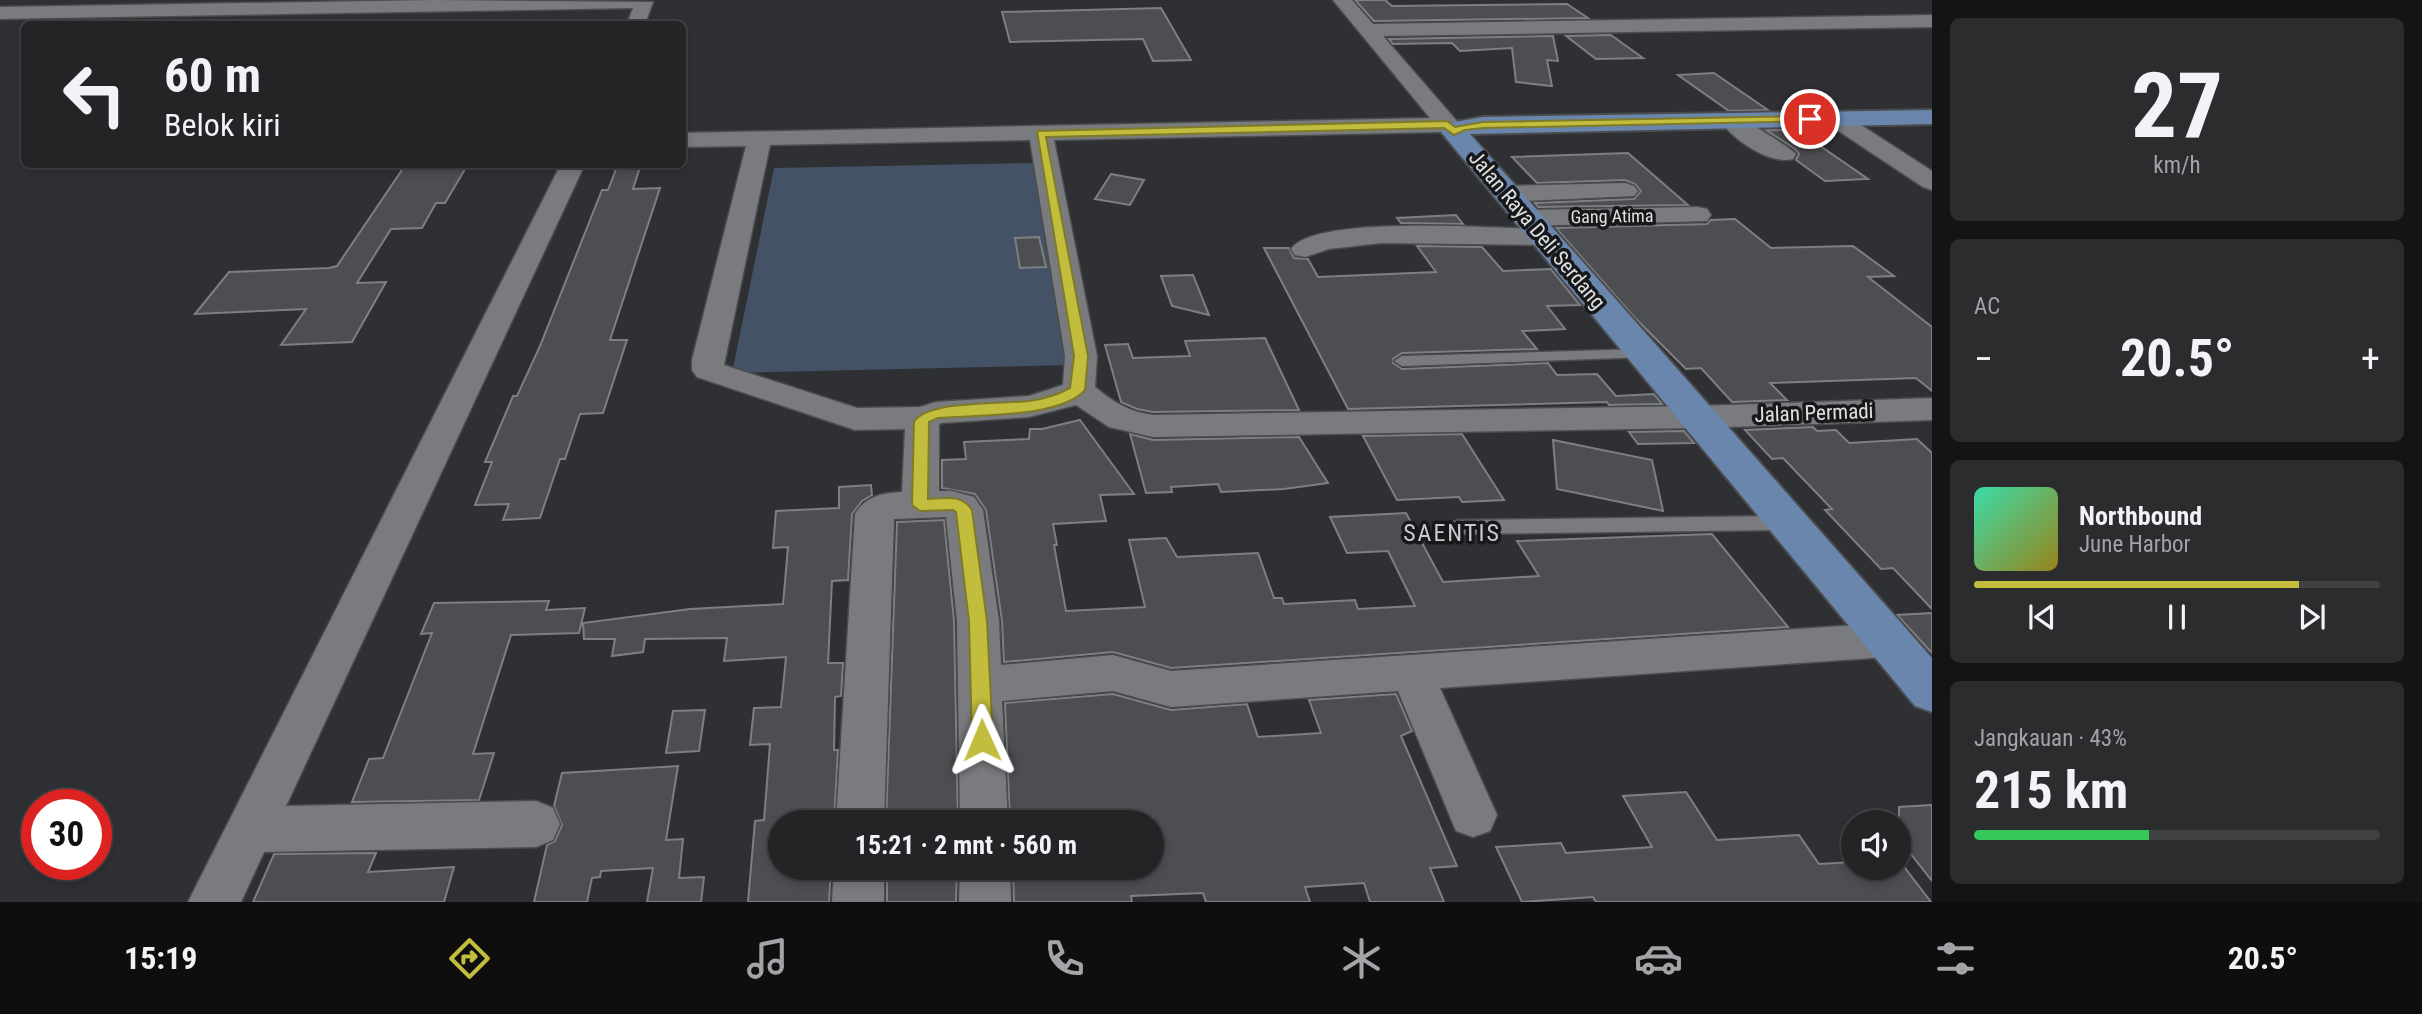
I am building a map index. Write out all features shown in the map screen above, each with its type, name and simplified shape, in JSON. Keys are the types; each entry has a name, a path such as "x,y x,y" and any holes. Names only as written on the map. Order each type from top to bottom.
{"main road":[{"name":"Jalan Raya Deli Serdang","path":"1450,128 1483,125 1932,117"},
{"name":"Jalan Raya Deli Serdang","path":"1450,128 1932,692"}],"street":[{"path":"0,11 19,0"},
{"path":"1342,0 1450,128"},
{"path":"0,11 266,4 648,1 638,21"},
{"path":"1366,30 1932,21"},
{"path":"1836,119 1932,182"},
{"path":"1731,120 1753,138 1784,155"},
{"path":"686,140 1450,128"},
{"path":"760,138 708,360 708,370 855,419 924,418 936,413 1029,406 1057,401 1078,390 1081,356 1041,134"},
{"path":"214,902 571,168"},
{"path":"1304,249 1321,242 1361,237 1439,234 1625,191"},
{"name":"Gang Atima","path":"1524,216 1698,215"},
{"name":"Jalan Permadi","path":"1078,390 1107,414 1127,424 1153,426 1696,417 1918,410"},
{"path":"1918,410 1932,436"},
{"path":"920,505 924,418"},
{"path":"861,810 873,520 879,509 886,506 957,504 964,510 978,621 984,810"},
{"path":"981,685 1113,673 1171,689 1887,640"},
{"path":"1411,671 1473,815"},
{"path":"250,829 536,824"},
{"path":"858,902 859,880"},
{"path":"985,880 985,902"}],"lane":[{"path":"1402,361 1642,354"},
{"path":"1459,527 1789,523"}],"shaded area":[{"path":"1033,163 1070,365 732,373 774,168"}],"building":[{"path":"1355,0 1385,0 1392,6 1567,4 1588,18 1374,21"},
{"path":"1161,8 1191,60 1153,61 1143,39 1010,42 1002,12"},
{"path":"1611,35 1643,58 1596,59 1566,36"},
{"path":"1553,36 1558,61 1547,60 1552,86 1516,82 1512,48 1460,51 1452,43 1393,44 1389,39"},
{"path":"1714,73 1768,110 1729,111 1678,75"},
{"path":"1766,130 1797,130 1868,179 1825,181 1796,160 1799,154 1795,149"},
{"path":"1628,153 1688,205 1538,207 1535,203 1634,199 1641,191 1635,184 1625,180 1537,183 1512,157"},
{"path":"403,168 466,168 445,203 436,203 422,228 391,229 357,283 386,282 352,342 281,345 306,309 195,314 229,272 337,266"},
{"path":"616,168 640,168 633,189 660,188 610,340 627,340 603,413 580,414 565,459 560,459 540,518 503,520 509,504 475,505 492,462 485,462 513,396 517,396 540,346 602,190 608,190"},
{"path":"1111,174 1144,180 1130,205 1095,199"},
{"path":"1456,215 1463,224 1401,223 1397,218"},
{"path":"1735,219 1771,248 1853,246 1894,276 1868,277 1932,327 1932,391 1916,378 1770,383 1787,400 1732,402 1701,368 1686,369 1634,317 1556,228 1707,224 1711,220"},
{"path":"1039,237 1046,267 1020,268 1015,238"},
{"path":"1417,246 1482,247 1503,271 1551,269 1580,305 1547,306 1565,329 1522,331 1537,349 1402,353 1393,359 1393,363 1402,369 1548,363 1557,375 1597,374 1616,396 1654,394 1662,404 1609,405 1607,402 1348,409 1264,248 1289,248 1294,258 1308,259 1318,277 1436,272"},
{"path":"1193,275 1209,315 1172,306 1161,276"},
{"path":"1265,338 1299,410 1153,412 1137,409 1121,402 1105,345 1128,344 1133,358 1190,356 1185,341"},
{"path":"1080,420 1134,494 1100,495 1106,521 1053,524 1057,545 1054,545 1066,611 1145,607 1129,540 1166,538 1177,557 1258,553 1274,598 1282,598 1284,604 1355,600 1358,609 1415,606 1388,551 1347,553 1330,517 1406,513 1443,582 1539,576 1517,541 1712,534 1788,627 1171,668 1113,652 1004,662 1002,621 986,510 975,494 942,488 942,460 966,459 964,442 1029,439 1030,429 1042,429"},
{"path":"1813,427 1817,431 1836,430 1849,443 1917,439 1932,453 1932,609 1893,568 1881,569 1825,510 1832,509 1783,458 1772,459 1745,430"},
{"path":"1684,431 1694,443 1638,444 1629,432"},
{"path":"1130,434 1153,440 1299,437 1328,483 1284,489 1221,492 1218,484 1171,487 1172,492 1146,493"},
{"path":"1462,434 1504,500 1462,502 1459,497 1397,500 1363,436"},
{"path":"1553,440 1652,460 1663,511 1557,489"},
{"path":"871,485 872,495 862,501 852,514 848,580 832,581 828,663 843,663 841,696 835,697 834,750 838,750 835,810 768,810 768,880 830,880 829,902 748,902 755,821 764,820 770,744 750,745 754,708 781,707 786,657 724,661 727,638 645,639 643,652 612,656 615,639 584,639 583,623 690,609 783,604 788,547 773,548 776,511 839,508 839,487"},
{"path":"944,520 954,621 958,810 886,810 897,522"},
{"path":"549,601 546,610 585,608 579,633 511,635 473,754 494,753 479,800 352,802 369,759 383,758 432,633 421,634 434,603"},
{"path":"1932,613 1932,653 1897,615"},
{"path":"1113,694 1171,710 1247,704 1258,737 1321,733 1309,700 1396,694 1412,731 1401,736 1457,866 1430,868 1444,902 1370,902 1364,883 1305,887 1310,902 1206,902 1203,893 1131,896 1132,902 1014,902 1013,880 1164,880 1164,810 1009,810 1005,703"},
{"path":"705,710 699,751 666,753 673,711"},
{"path":"678,766 666,840 683,839 679,878 704,877 701,902 647,902 653,868 601,871 600,877 592,878 587,902 534,902 547,845 555,841 562,825 554,806 562,773"},
{"path":"1686,792 1717,840 1799,835 1819,864 1841,863 1841,880 1911,880 1911,876 1931,902 1596,902 1593,897 1522,902 1496,847 1561,843 1566,853 1652,847 1623,796"},
{"path":"1932,805 1932,881 1911,854 1911,810 1899,810 1899,807"},
{"path":"376,853 368,872 454,867 444,902 253,902 274,854"},
{"path":"887,880 957,880 956,902 887,902"}],"district":[{"name":"SAENTIS","path":"1452,533"}],"route":[{"path":"982,740 978,621 964,510 957,504 920,505 922,422 924,418 936,413 1029,406 1057,401 1078,390 1081,356 1041,134 1447,125 1454,132 1463,127 1483,125 1810,119"}]}
